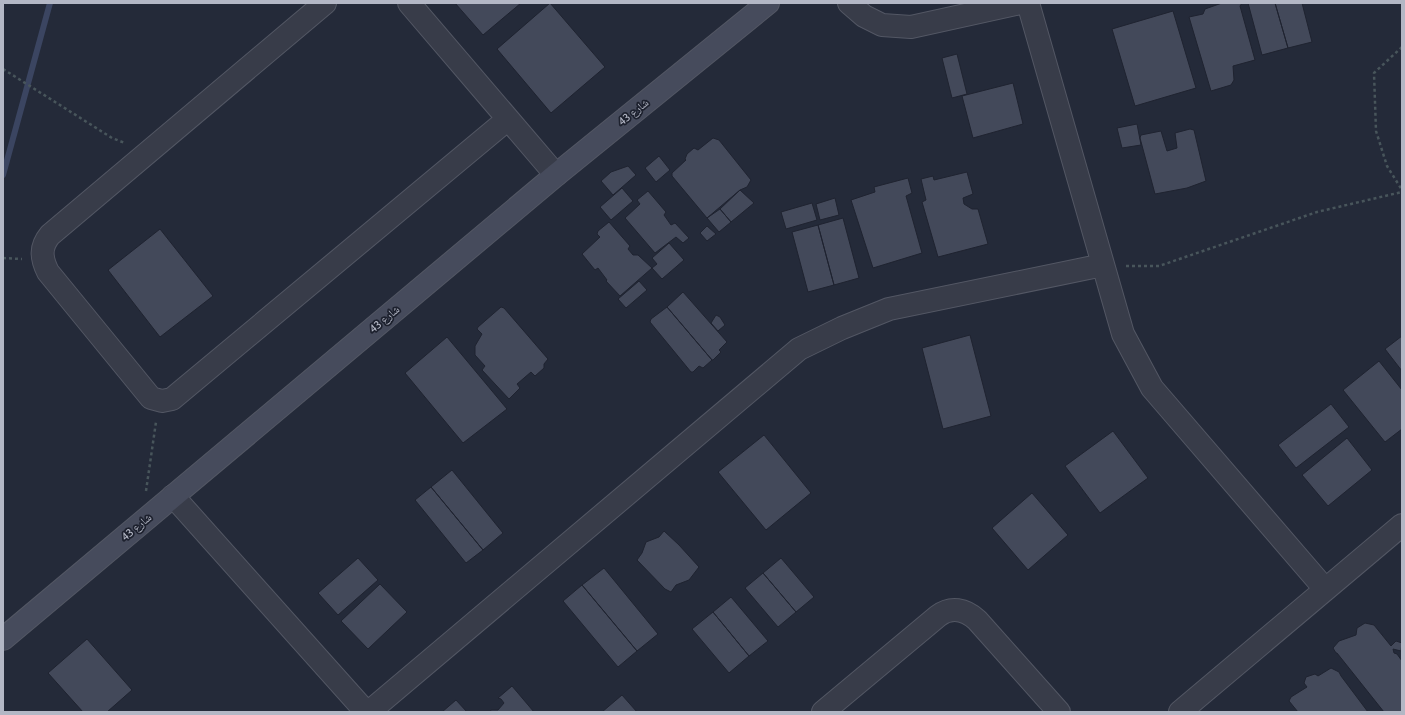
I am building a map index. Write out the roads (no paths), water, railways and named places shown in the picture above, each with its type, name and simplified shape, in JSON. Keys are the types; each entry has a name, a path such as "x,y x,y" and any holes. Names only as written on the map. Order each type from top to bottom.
{"street":[{"path":"325,3 50,235 44,245 42,254 48,272 151,398 162,401 172,399 508,119"},
{"path":"409,3 556,175"},
{"name":"شارع 43","path":"3,639 556,175 768,3"},
{"path":"849,3 864,16 882,25 911,27 1020,3"},
{"path":"1028,3 1123,334 1152,388 1325,589"},
{"path":"370,712 799,349 842,328 889,309 1103,265"},
{"path":"173,496 366,712"},
{"path":"1180,712 1402,525"},
{"path":"822,712 944,611 962,610 971,614 977,620 1060,712"}],"waterway":[{"path":"3,175 50,3"}]}
